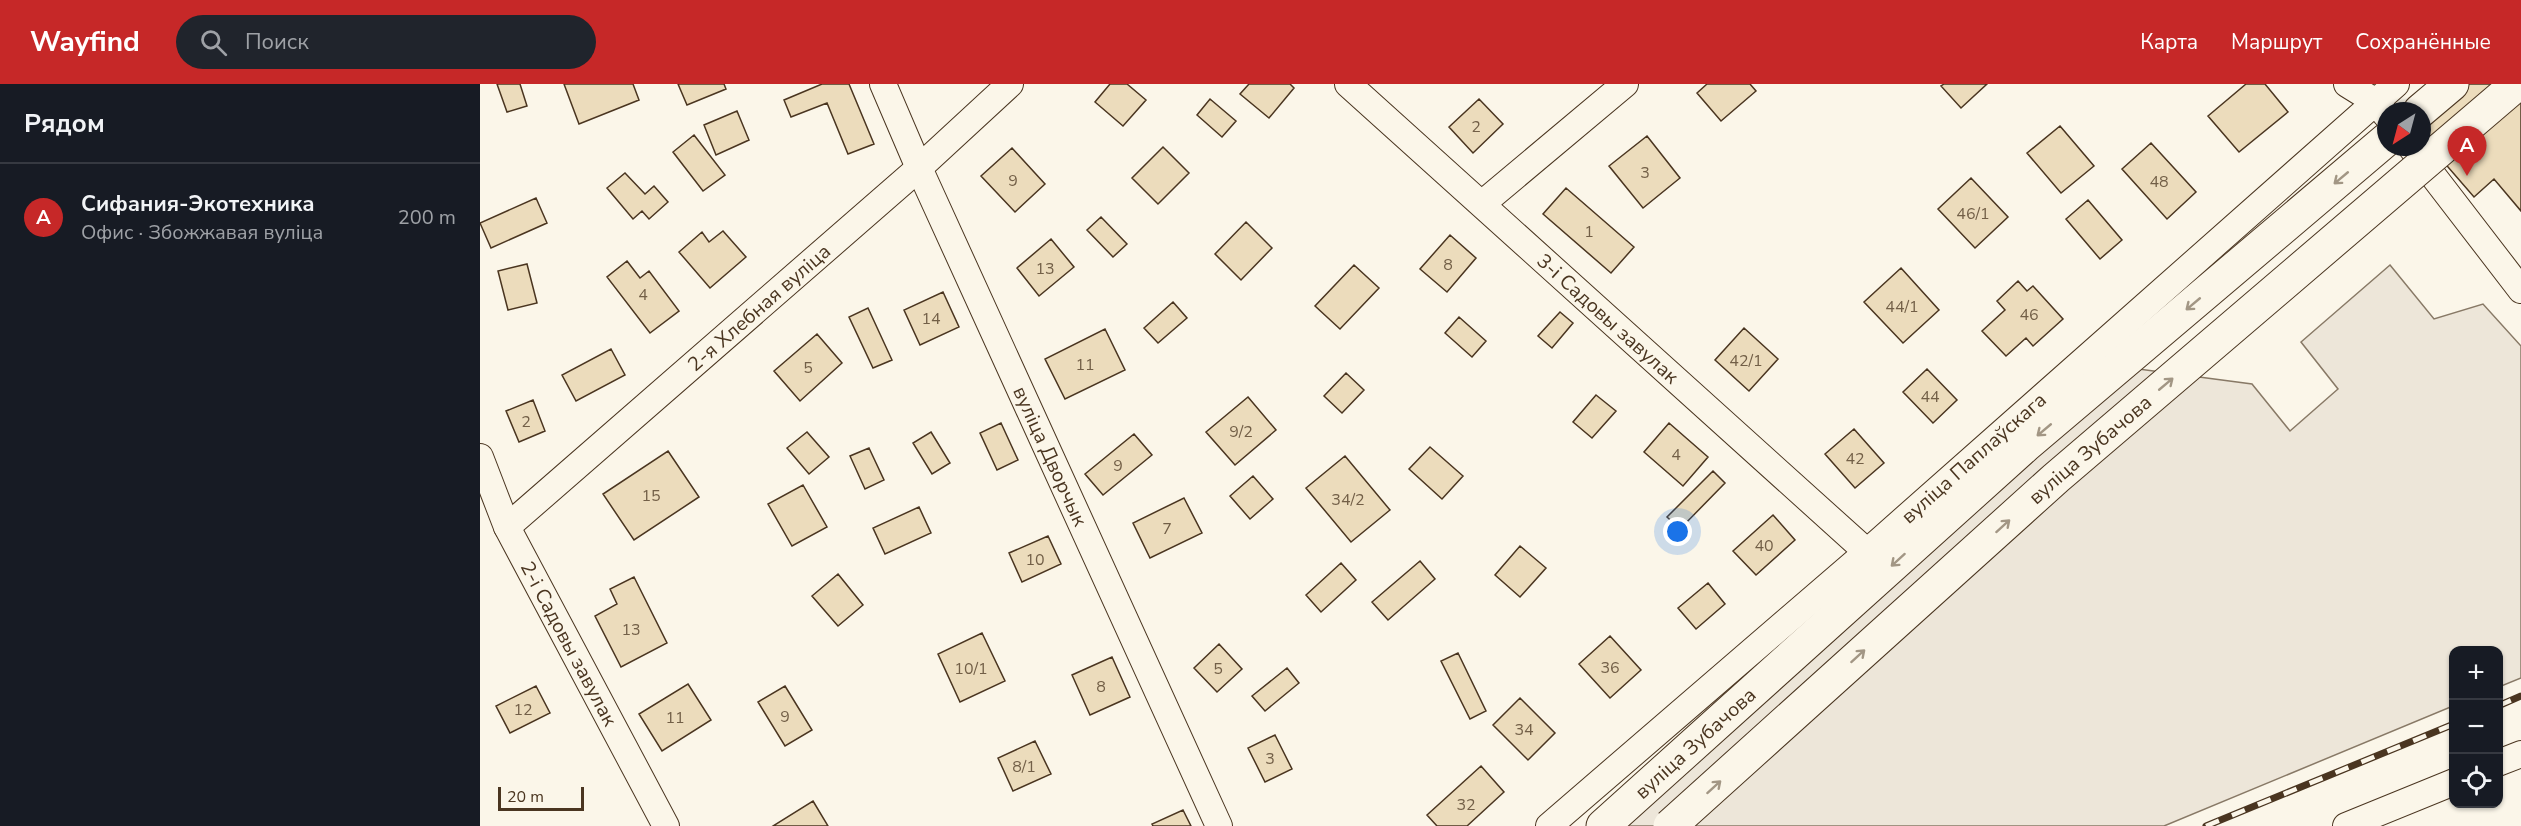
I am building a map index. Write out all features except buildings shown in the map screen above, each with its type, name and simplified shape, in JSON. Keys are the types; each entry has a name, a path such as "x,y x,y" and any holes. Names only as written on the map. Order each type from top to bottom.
{"highway":[{"path":"2431,102 2452,84"},
{"name":"вуліца Зубачова","path":"1670,826 2056,478 2517,84"},
{"name":"вуліца Зубачова","path":"1603,826 2025,446 2377,148"}],"street":[{"name":"вуліца Дворчык","path":"883,84 919,168 1219,826"},
{"name":"2-я Хлебная вуліца","path":"507,527 919,168 1010,84"},
{"name":"3-і Садовы завулак","path":"1348,84 1483,203 1867,552"},
{"path":"1483,203 1625,84"},
{"path":"2348,84 2377,106"},
{"name":"вуліца Паплаўскага","path":"2385,102 2396,84"},
{"name":"вуліца Паплаўскага","path":"1548,826 2377,112"},
{"path":"2418,156 2521,290"},
{"name":"2-і Садовы завулак","path":"480,457 507,527 666,826"},
{"path":"2503,761 2521,754"},
{"path":"2346,826 2449,784"}],"shaded area":[{"path":"2390,265 2434,319 2483,304 2521,346 2521,678 2503,685 2503,646 2449,646 2449,708 2164,826 1615,826 2131,368 2252,384 2290,431 2338,389 2301,342"}],"railway":[{"path":"2503,704 2521,696"},
{"path":"2206,826 2449,726"}],"place":[{"name":"Сифания-Экотехника","path":"2467,176"}]}
